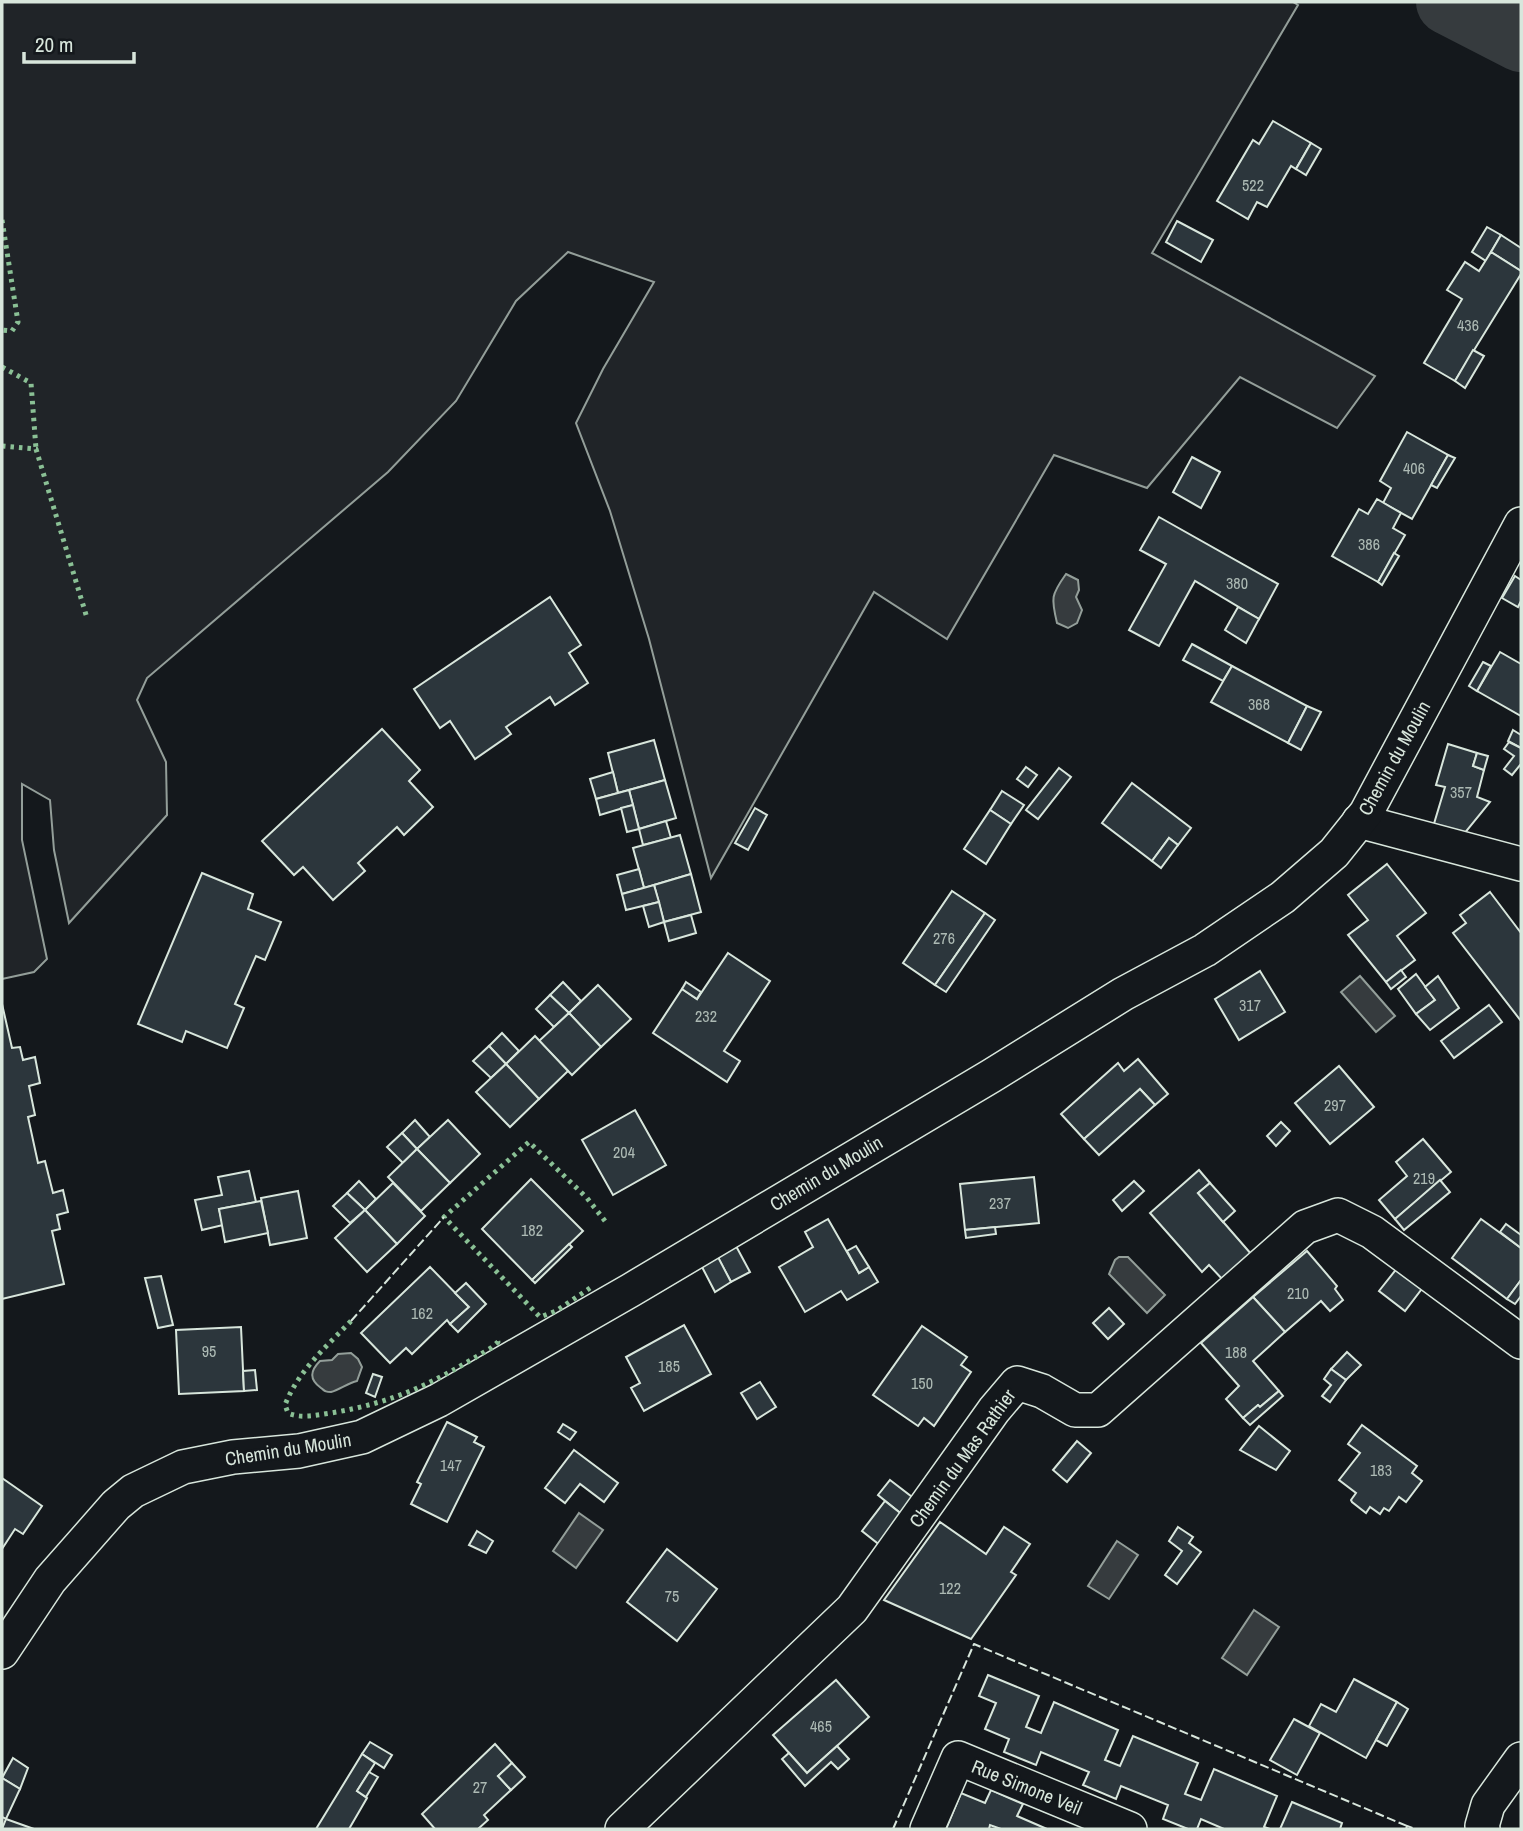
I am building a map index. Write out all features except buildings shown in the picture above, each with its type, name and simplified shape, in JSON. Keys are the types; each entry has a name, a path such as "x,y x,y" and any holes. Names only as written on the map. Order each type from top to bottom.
{"street":[{"name":"Chemin du Moulin","path":"2,1652 50,1580 132,1490 183,1467 233,1457 299,1451 362,1437 439,1400 631,1290 991,1076 1122,994 1205,950 1283,897 1334,853 1359,821 1392,767 1521,524"},
{"path":"1359,821 1521,864"},
{"name":"Chemin du Mas Rathier","path":"622,1829 852,1609 994,1410 1017,1383 1042,1391 1075,1410 1098,1410 1305,1227 1338,1214 1372,1232 1479,1308 1521,1342"},
{"name":"Rue Simone Veil","path":"927,1829 958,1758 1130,1829"},
{"path":"1483,1829 1488,1805 1521,1759"}],"shaded area":[{"path":"2,2 1293,2 1298,5 1152,253 1375,376 1337,428 1240,377 1147,488 1054,455 947,639 874,592 711,878 649,639 610,511 576,423 603,369 654,282 568,252 516,301 456,401 388,472 147,678 137,700 166,762 167,815 69,923 54,850 50,800 22,784 22,840 47,959 34,972 2,979"},
{"path":"1066,574 1078,580 1079,590 1076,597 1082,610 1077,623 1068,628 1057,623 1053,602 1057,587"},
{"path":"1360,976 1395,1016 1376,1032 1341,992"},
{"path":"1119,1257 1128,1257 1165,1295 1147,1313 1109,1274"},
{"path":"351,1353 362,1367 357,1381 331,1392 317,1385 312,1375 320,1361 332,1360 338,1354"},
{"path":"579,1513 603,1530 576,1568 553,1551"},
{"path":"1117,1541 1138,1555 1109,1599 1088,1586"},
{"path":"1254,1610 1279,1627 1247,1675 1222,1658"}],"waterway":[{"path":"1449,2 1521,39"}],"hedge":[{"path":"2,220 18,322 12,331 2,330"},
{"path":"2,367 31,383 36,449"},
{"path":"2,446 36,449 87,618"},
{"path":"590,1288 556,1311 540,1317 444,1217 529,1142 587,1198 605,1221"},
{"path":"351,1321 297,1381 285,1405 288,1413 304,1416 331,1413 396,1397 471,1360 498,1342 496,1337"}],"fence":[{"path":"351,1321 444,1217"},
{"path":"893,1829 974,1644 1407,1826"},
{"path":"1406,1829 1407,1826 1416,1829"}]}
